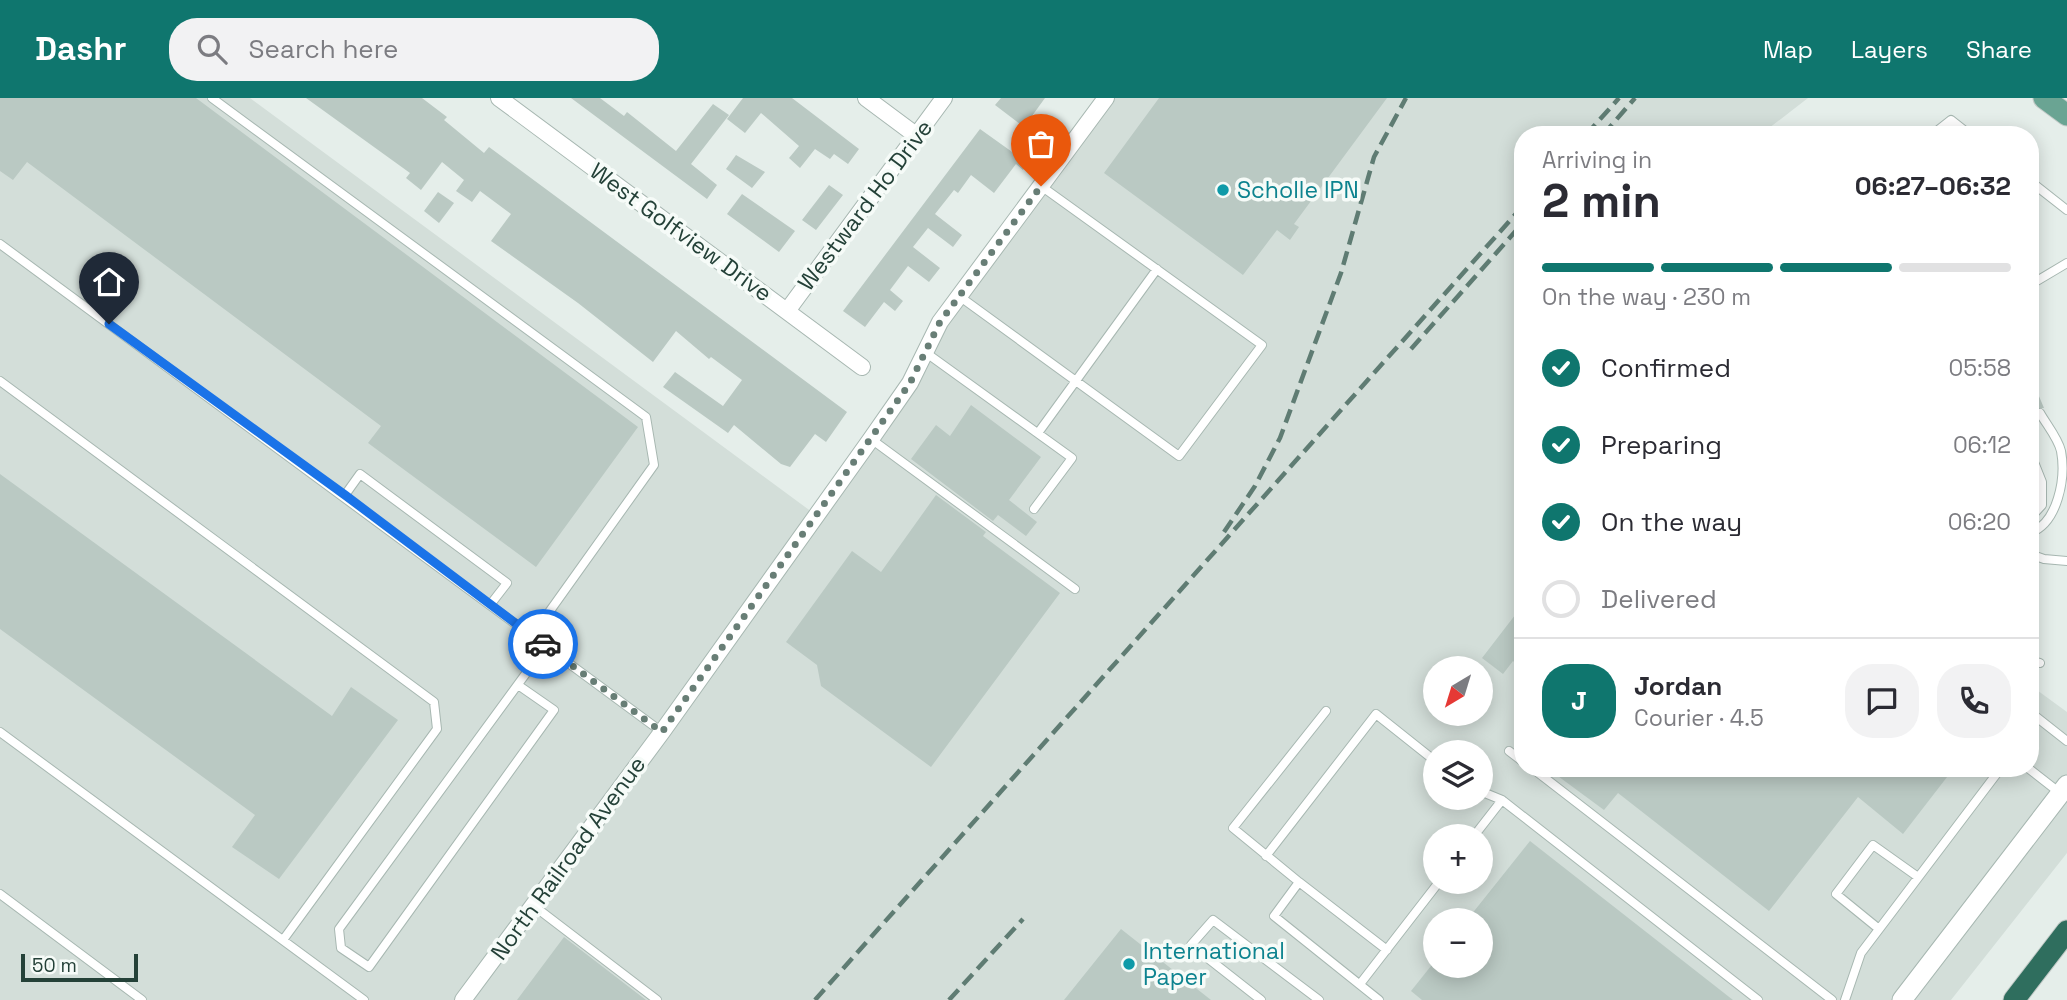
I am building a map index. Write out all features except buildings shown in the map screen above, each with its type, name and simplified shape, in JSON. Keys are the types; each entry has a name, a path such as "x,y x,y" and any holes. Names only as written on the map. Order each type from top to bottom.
{"highway":[{"path":"2014,1000 2067,931"}],"main road":[{"path":"2044,98 2067,115"}],"street":[{"name":"West Golfview Drive","path":"499,98 862,367"},
{"path":"866,98 917,136"},
{"name":"Westward Ho Drive","path":"786,311 944,98"},
{"name":"North Railroad Avenue","path":"463,1000 662,732 871,439 910,383 940,322 1106,98"},
{"path":"1902,1000 2064,789"}],"lane":[{"path":"212,98 646,417 654,465 532,636"},
{"path":"1943,126 1951,120 1959,126"},
{"path":"959,296 1179,456 1262,345 1041,186"},
{"path":"2039,188 2067,210"},
{"path":"0,244 345,495 662,732"},
{"path":"2039,280 2067,263"},
{"path":"1038,433 1157,269"},
{"path":"925,352 1072,458 1034,509"},
{"path":"0,381 434,702 437,729 283,940"},
{"path":"2039,530 2057,501 2063,471 2060,448 2040,413"},
{"path":"871,439 1075,589"},
{"path":"345,495 359,474 507,583 490,605"},
{"path":"2039,474 2042,482 2042,505 2039,508"},
{"path":"2039,557 2067,561"},
{"path":"517,685 554,710 369,967 341,948 339,929 517,685 546,646"},
{"path":"1326,711 1233,828 1387,950"},
{"path":"1266,856 1376,714 1423,751"},
{"path":"2039,719 2067,741"},
{"path":"0,732 364,1000"},
{"path":"1509,751 1514,755"},
{"path":"2039,774 2064,789"},
{"path":"1544,777 1832,1000"},
{"path":"1845,1000 1861,953 1994,777"},
{"path":"1493,796 1502,800 1758,1000"},
{"path":"1483,824 1502,800"},
{"path":"1879,929 1836,894 1873,845 1918,877"},
{"path":"1299,882 1274,916 1379,1000"},
{"path":"0,894 142,1000"},
{"path":"1360,985 1430,894"},
{"path":"534,906 657,1000"},
{"path":"1261,1000 1191,945 1213,920 1319,1000"}],"shaded area":[{"path":"0,98 250,98 816,515 910,383 940,322 1106,98 1808,98 1772,126 1514,126 1514,777 2039,777 2039,692 2067,712 2067,853 1951,1000 0,1000"}],"railway":[{"path":"1224,532 1255,486 1280,438 1341,273 1374,157 1406,98"},
{"path":"1594,126 1619,98"},
{"path":"1611,126 1635,98"},
{"path":"815,1000 1514,216"},
{"path":"1411,349 1514,233"},
{"path":"949,1000 1023,919"}],"way so far":[{"path":"543,644 662,732 910,383 940,322 1041,186"}],"place":[{"name":"Scholle IPN","path":"1223,190"},
{"name":"International Paper","path":"1129,964"}],"route":[{"path":"109,324 345,495 543,644"}]}
